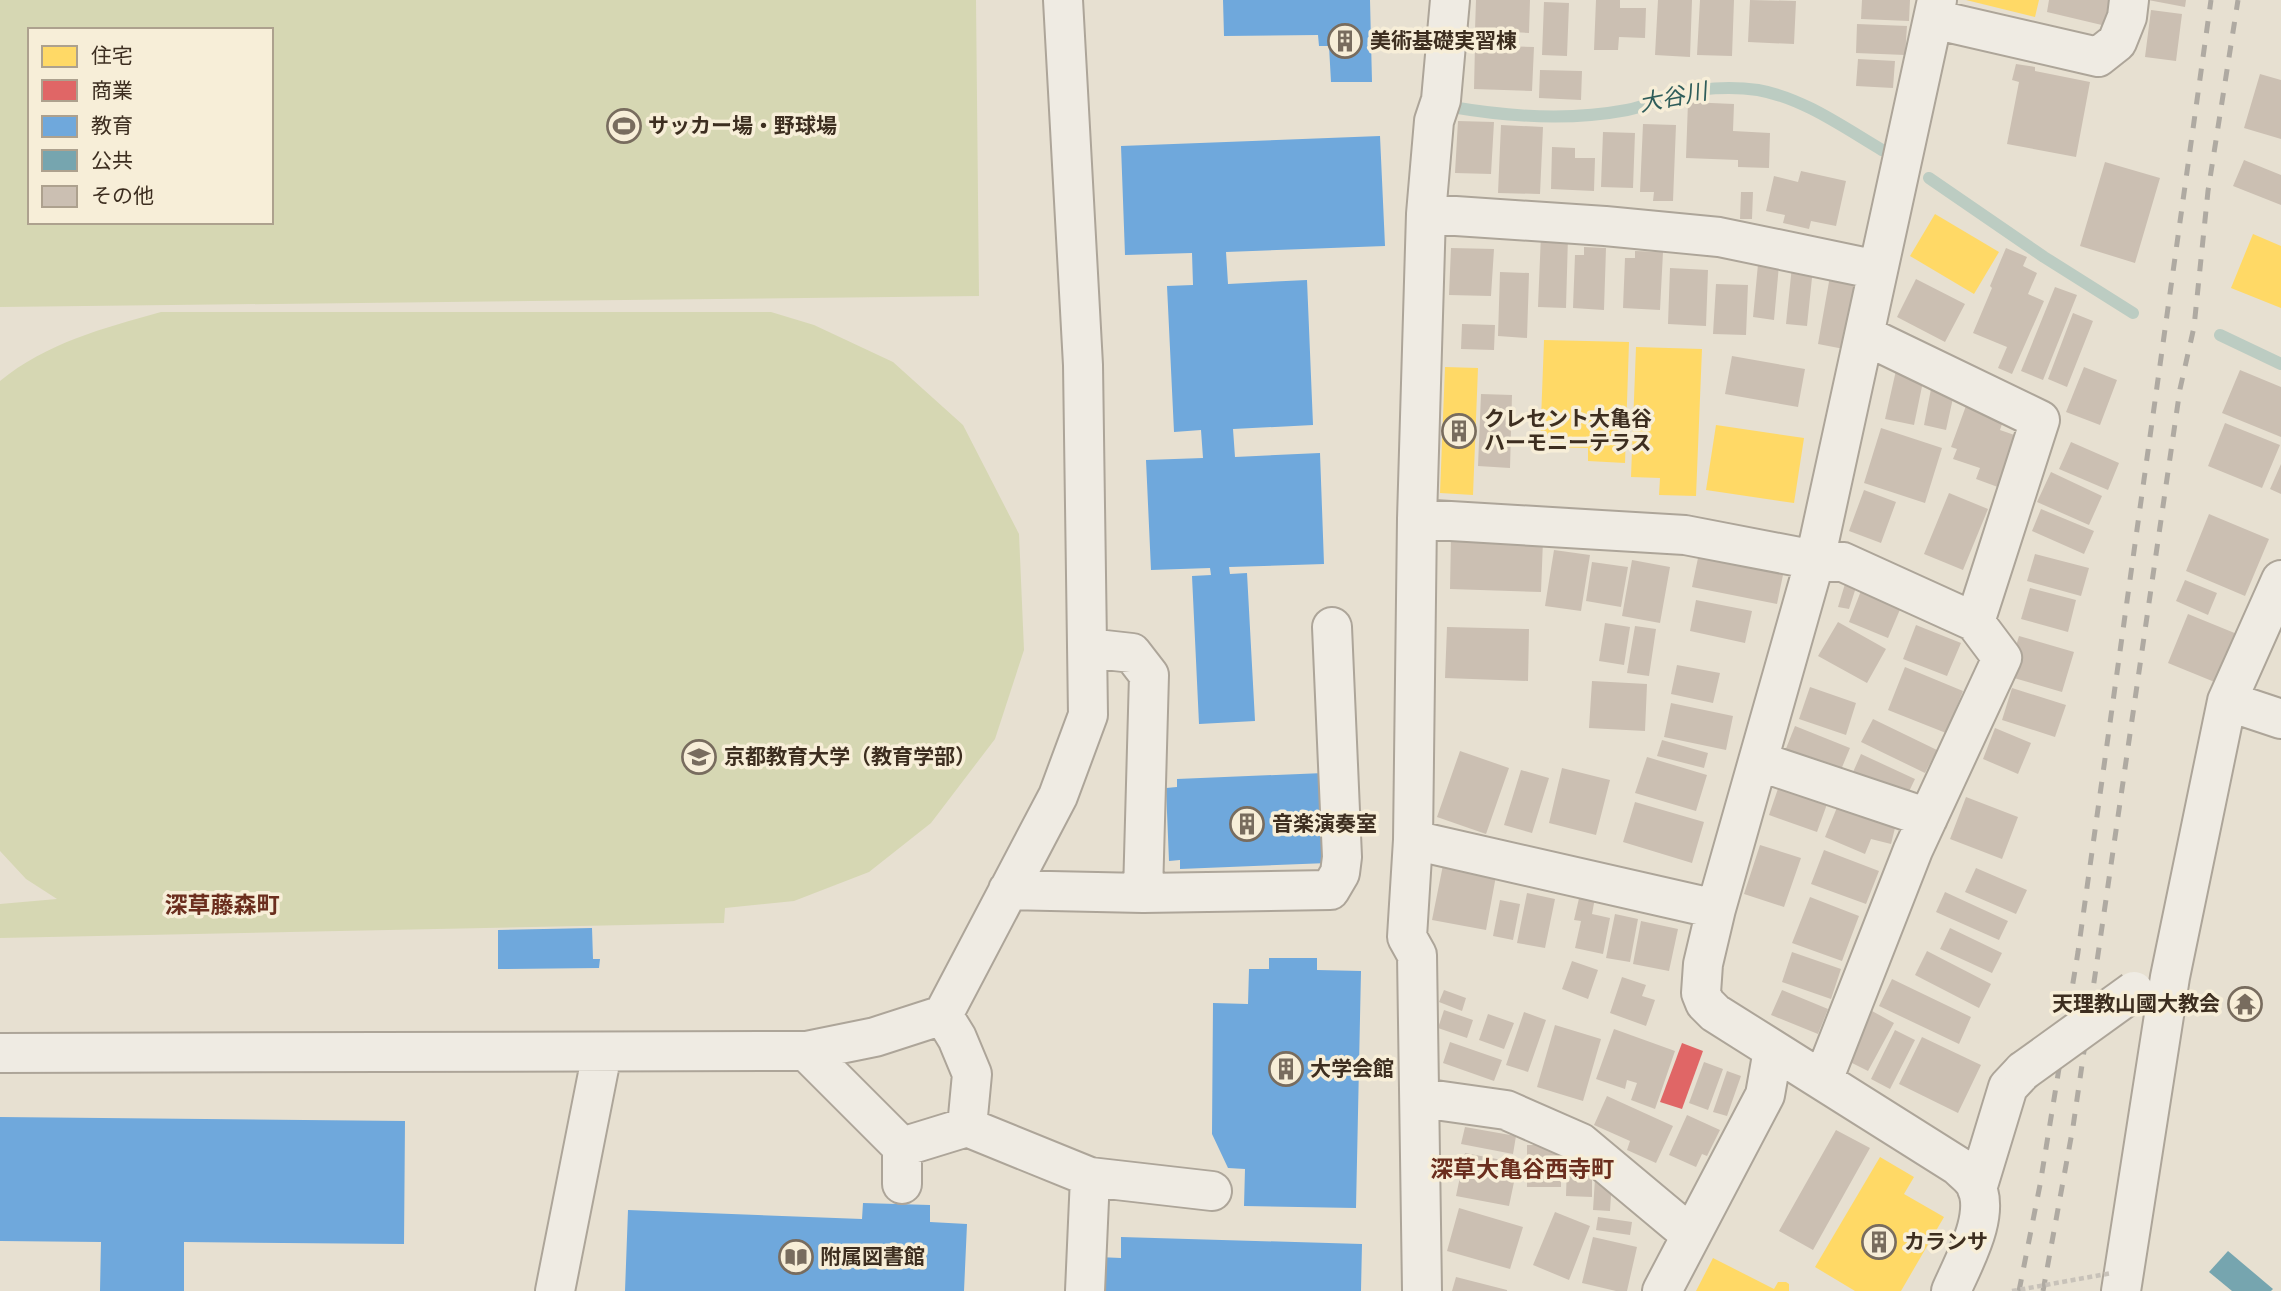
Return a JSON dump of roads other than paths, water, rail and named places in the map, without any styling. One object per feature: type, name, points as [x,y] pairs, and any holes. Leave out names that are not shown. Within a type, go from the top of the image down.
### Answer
[{"type":"street","points":[[0,1053],[806,1051],[875,1037],[943,1015],[1058,796],[1088,715],[1083,365],[1063,0]]},
{"type":"street","points":[[1422,1291],[1417,955],[1407,937],[1413,840],[1417,519],[1426,214],[1434,121],[1441,100],[1450,0]]},
{"type":"street","points":[[1977,1189],[1958,1166],[1715,1013],[1705,1003],[1701,977],[1716,909],[1815,560],[1935,10],[2098,57],[2117,42],[2127,17],[2129,0]]},
{"type":"street","points":[[1426,214],[1719,237],[1878,270]]},
{"type":"street","points":[[1864,335],[2040,420],[1975,622]]},
{"type":"street","points":[[1417,519],[1685,535],[1815,560],[1843,562],[1975,622],[2002,658],[1913,850],[1823,1080]]},
{"type":"street","points":[[2122,1285],[2170,977],[2227,701],[2281,580]]},
{"type":"street","points":[[1008,890],[1143,893],[1330,890],[1340,873],[1342,857],[1332,627]]},
{"type":"street","points":[[1087,648],[1132,653],[1149,675],[1143,893]]},
{"type":"street","points":[[2227,701],[2281,719]]},
{"type":"street","points":[[1758,761],[1928,818]]},
{"type":"street","points":[[1413,840],[1716,909]]},
{"type":"street","points":[[1951,1291],[1976,1232],[1979,1214],[1977,1189],[2008,1087],[2023,1071],[2134,991],[2170,977]]},
{"type":"street","points":[[943,1015],[957,1038],[972,1073],[967,1127]]},
{"type":"street","points":[[1662,1291],[1765,1095],[1773,1050]]},
{"type":"street","points":[[806,1051],[902,1147],[902,1184]]},
{"type":"street","points":[[555,1291],[602,1053]]},
{"type":"street","points":[[1421,1098],[1506,1110],[1581,1143],[1691,1235]]},
{"type":"street","points":[[902,1147],[967,1127],[1090,1177],[1212,1191]]},
{"type":"street","points":[[1085,1291],[1090,1177]]},
{"type":"waterway","name":"大谷川","points":[[1452,107],[1518,115],[1583,116],[1633,109],[1693,91],[1748,89],[1775,94],[1807,106],[1882,150]]},
{"type":"waterway","name":"大谷川","points":[[1929,178],[2044,257],[2133,313]]},
{"type":"waterway","name":"大谷川","points":[[2220,335],[2281,364]]},
{"type":"railway","points":[[2019,1291],[2040,1185],[2078,952],[2211,0]]},
{"type":"railway","points":[[2043,1291],[2073,1127],[2180,389],[2194,327],[2208,191],[2238,0]]},
{"type":"place","name":"美術基礎実習棟","points":[[1345,41]]},
{"type":"place","name":"サッカー場・野球場","points":[[624,126]]},
{"type":"place","name":"クレセント大亀谷 ハーモニーテラス","points":[[1459,431]]},
{"type":"place","name":"京都教育大学（教育学部）","points":[[699,757]]},
{"type":"place","name":"音楽演奏室","points":[[1247,824]]},
{"type":"place","name":"天理教山國大教会","points":[[2245,1004]]},
{"type":"place","name":"大学会館","points":[[1286,1069]]},
{"type":"place","name":"カランサ","points":[[1879,1242]]},
{"type":"place","name":"附属図書館","points":[[796,1257]]},
{"type":"district","name":"深草藤森町","points":[[222,905]]},
{"type":"district","name":"深草大亀谷西寺町","points":[[1522,1169]]}]
